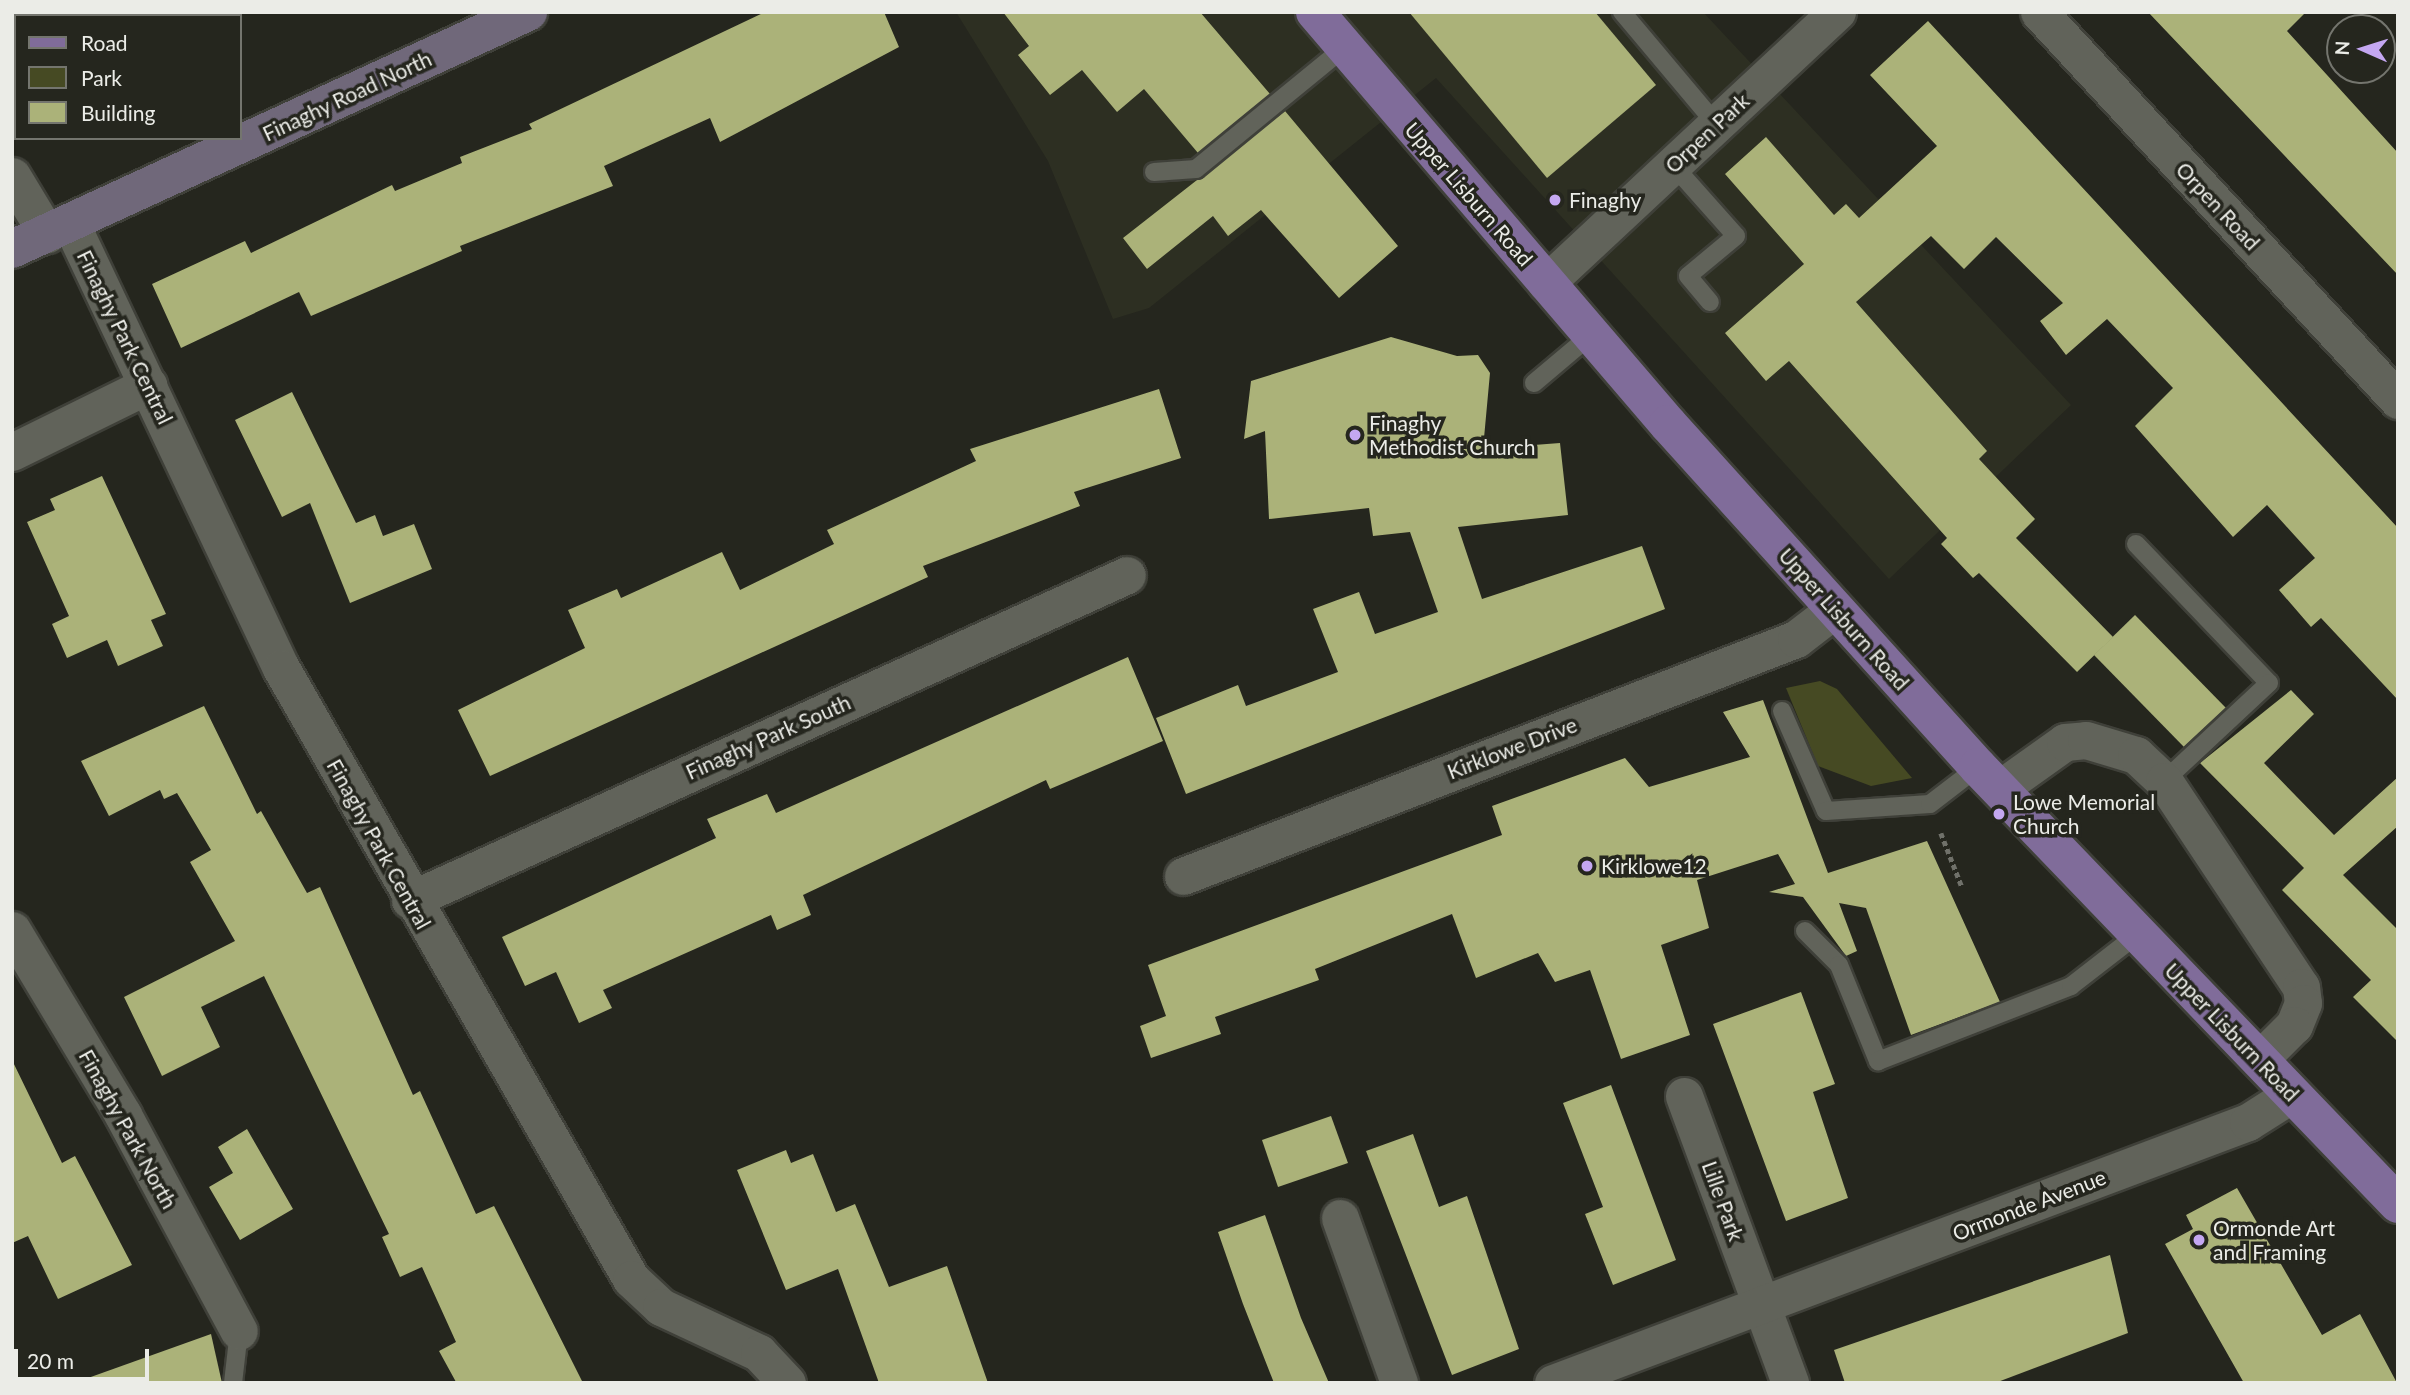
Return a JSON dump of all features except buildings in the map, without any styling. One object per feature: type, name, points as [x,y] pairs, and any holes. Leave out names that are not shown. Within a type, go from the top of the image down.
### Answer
[{"type":"main road","name":"Upper Lisburn Road","points":[[1315,12],[1591,335],[1988,778],[2398,1204]]},
{"type":"street","name":"Orpen Park","points":[[1546,283],[1715,123],[1838,12]]},
{"type":"street","name":"Orpen Road","points":[[2039,12],[2398,400]]},
{"type":"street","name":"Finaghy Road North","points":[[12,249],[526,13]]},
{"type":"street","name":"Finaghy Park Central","points":[[16,187],[59,229],[148,385],[281,668],[410,900],[631,1279],[661,1307],[759,1353],[787,1383]]},
{"type":"street","points":[[12,452],[148,385]]},
{"type":"street","name":"Finaghy Park South","points":[[410,900],[1127,575]]},
{"type":"street","name":"Kirklowe Drive","points":[[1183,876],[1796,639],[1835,608]]},
{"type":"street","points":[[1988,778],[2065,742],[2086,740],[2136,755],[2164,781],[2301,987],[2303,1003],[2294,1025],[2259,1060]]},
{"type":"street","name":"Finaghy Park North","points":[[12,930],[123,1115],[239,1331]]},
{"type":"street","name":"Ormonde Avenue","points":[[1762,1306],[2248,1122],[2291,1094]]},
{"type":"street","name":"Lille Park","points":[[1684,1096],[1790,1383]]},
{"type":"street","points":[[1340,1218],[1399,1383]]},
{"type":"street","points":[[1553,1383],[1762,1306]]},
{"type":"lane","points":[[1622,12],[1715,123]]},
{"type":"lane","points":[[1154,172],[1196,169],[1344,48]]},
{"type":"lane","points":[[1672,164],[1736,236],[1688,275],[1710,302]]},
{"type":"lane","points":[[1534,383],[1591,335]]},
{"type":"lane","points":[[2136,544],[2269,683],[2164,781]]},
{"type":"lane","points":[[1782,711],[1826,811],[1930,804],[1988,778]]},
{"type":"lane","points":[[1805,930],[1839,965],[1878,1061],[2071,986],[2138,934]]},
{"type":"lane","points":[[233,1383],[239,1331]]},
{"type":"path","points":[[1930,804],[1962,887]]},
{"type":"shaded area","points":[[956,12],[1703,12],[2071,405],[1889,579],[1436,78],[1149,308],[1113,319],[1048,161]]},
{"type":"green space","points":[[1820,681],[1837,689],[1912,778],[1871,786],[1818,766],[1786,688]]},
{"type":"place","name":"Finaghy","points":[[1555,200]]},
{"type":"place","name":"Finaghy Methodist Church","points":[[1355,435]]},
{"type":"place","name":"Lowe Memorial Church","points":[[1999,814]]},
{"type":"place","name":"Kirklowe12","points":[[1587,866]]},
{"type":"place","name":"Ormonde Art and Framing","points":[[2199,1240]]}]
